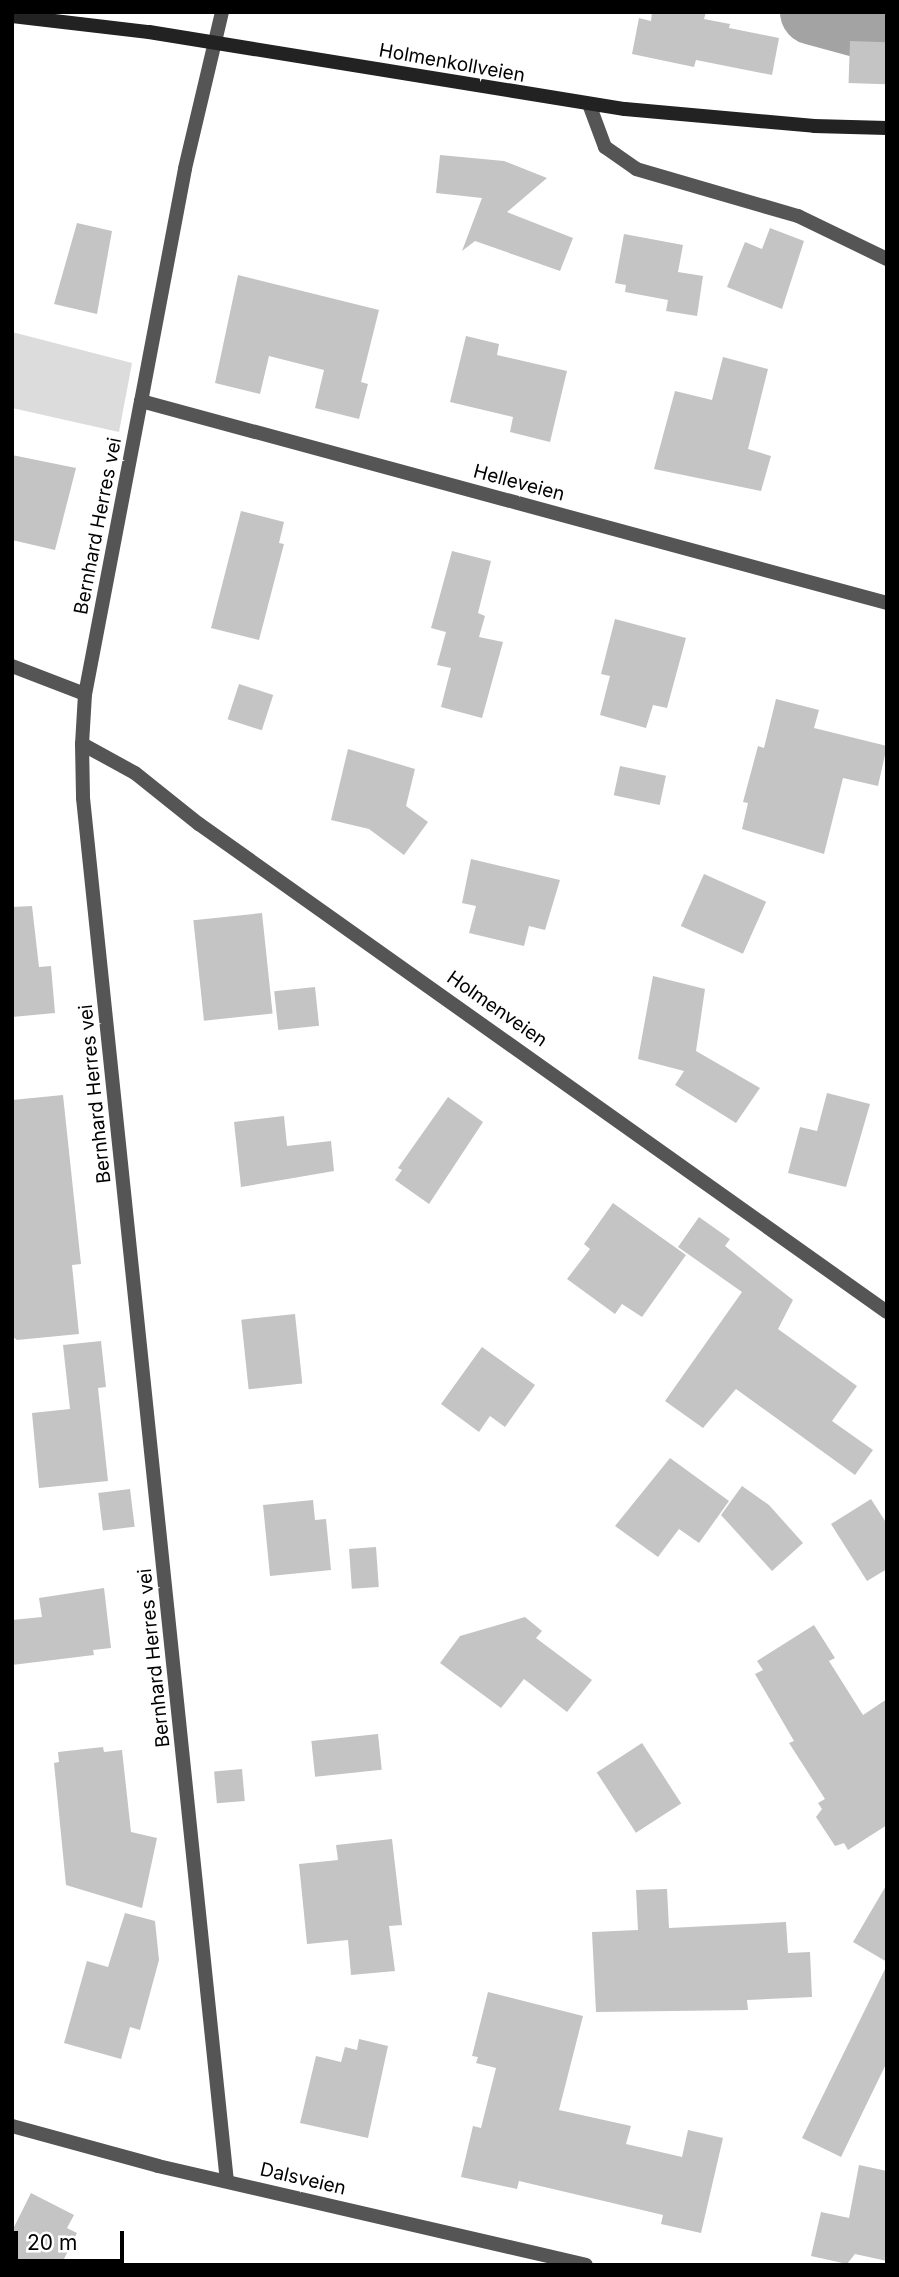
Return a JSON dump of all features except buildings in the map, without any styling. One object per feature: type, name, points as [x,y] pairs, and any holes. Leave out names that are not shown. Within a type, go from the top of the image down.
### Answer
[{"type":"main road","name":"Holmenkollveien","points":[[12,16],[216,43],[589,104],[755,122],[887,128]]},
{"type":"street","name":"Bernhard Herres vei","points":[[222,12],[186,169],[141,401],[85,694],[82,744],[83,798],[227,2181]]},
{"type":"street","points":[[589,104],[605,147],[636,169],[798,216],[887,259]]},
{"type":"street","name":"Helleveien","points":[[141,401],[887,603]]},
{"type":"street","points":[[12,666],[85,694]]},
{"type":"street","name":"Holmenveien","points":[[82,744],[135,773],[199,824],[887,1312]]},
{"type":"street","name":"Dalsveien","points":[[12,2126],[227,2181],[586,2265]]},
{"type":"shaded area","points":[[12,332],[132,363],[119,432],[12,408]]},
{"type":"waterway","points":[[813,12],[887,32]]}]
